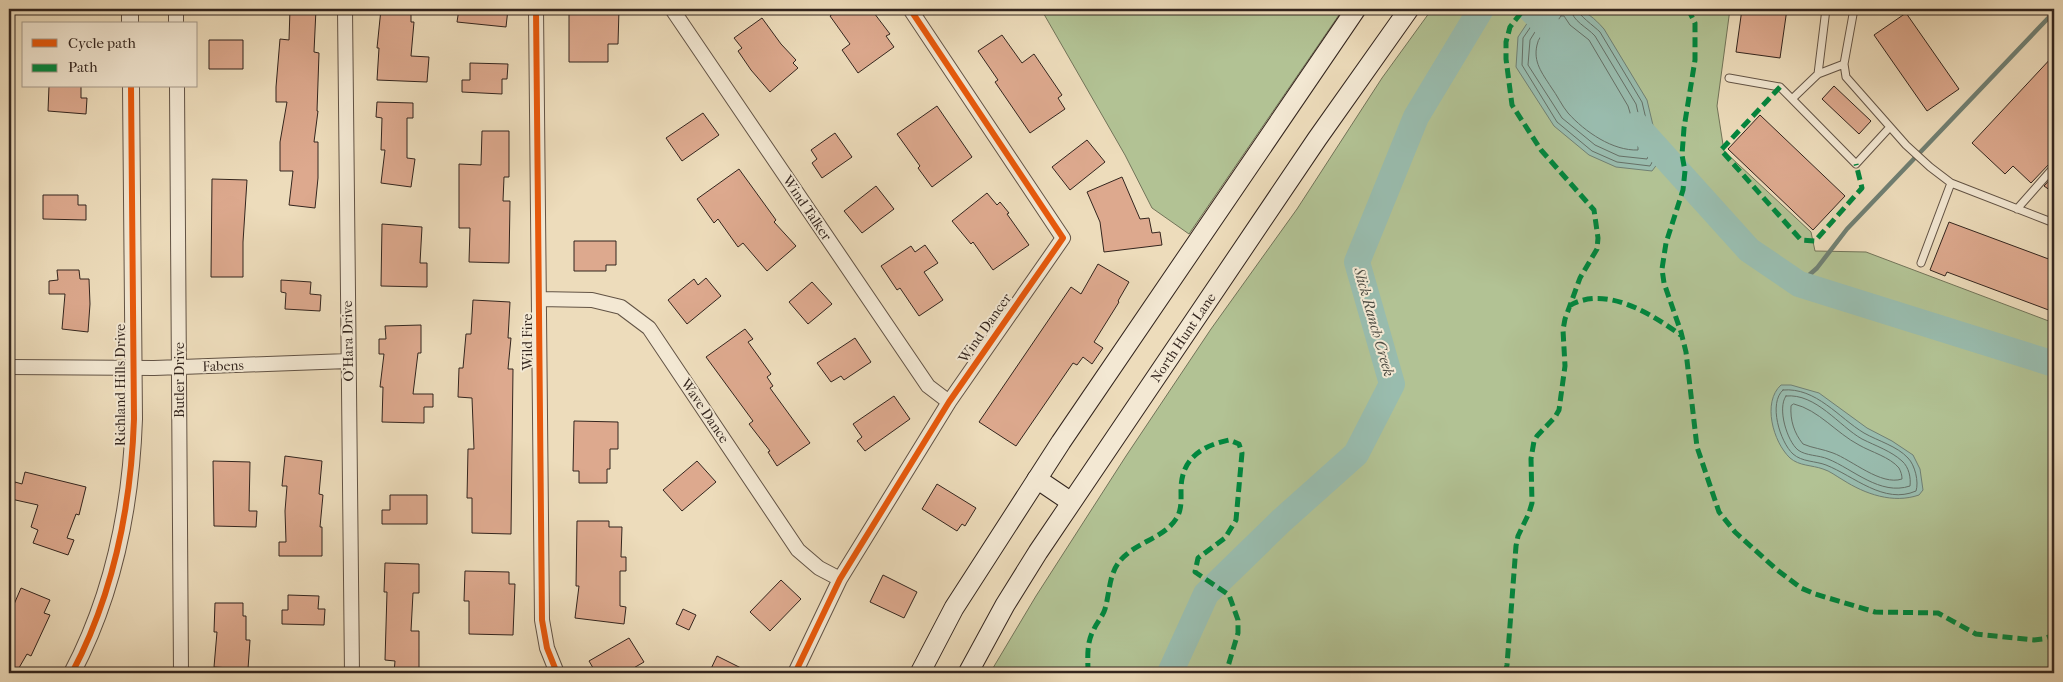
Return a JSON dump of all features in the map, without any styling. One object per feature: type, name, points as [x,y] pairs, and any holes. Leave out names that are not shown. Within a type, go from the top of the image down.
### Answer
[{"type":"main road","points":[[920,673],[954,608],[1037,479],[1356,9]]},
{"type":"main road","name":"North Hunt Lane","points":[[968,673],[1005,605],[1071,502],[1323,131],[1409,9]]},
{"type":"main road","points":[[1037,479],[1071,502]]},
{"type":"street","points":[[130,9],[130,22]]},
{"type":"street","points":[[176,9],[176,22]]},
{"type":"street","name":"O'Hara Drive","points":[[345,9],[352,673]]},
{"type":"street","name":"Wild Fire","points":[[536,9],[542,620],[547,648],[557,673]]},
{"type":"street","name":"Wind Talker","points":[[672,9],[928,386],[949,402]]},
{"type":"street","name":"Wind Dancer","points":[[795,673],[840,579],[949,402],[1062,238],[910,9]]},
{"type":"street","name":"Richland Hills Drive","points":[[72,673],[100,606],[120,535],[132,459],[134,368],[130,88]]},
{"type":"street","name":"Butler Drive","points":[[176,88],[181,673]]},
{"type":"street","name":"Wave Dance","points":[[540,300],[592,300],[607,303],[621,307],[649,328],[798,550],[819,568],[840,579]]},
{"type":"street","name":"Fabens","points":[[9,367],[134,368],[348,361]]},
{"type":"lane","points":[[1818,74],[1826,9]]},
{"type":"lane","points":[[1854,9],[1844,64],[1846,77],[1906,145],[1930,167],[1951,182],[2054,223]]},
{"type":"lane","points":[[1792,99],[1818,74],[1844,64]]},
{"type":"lane","points":[[1729,78],[1780,87],[1856,164],[1890,127]]},
{"type":"lane","points":[[2017,209],[2054,167]]},
{"type":"lane","points":[[1921,263],[1951,182]]},
{"type":"green space","points":[[1041,9],[1343,9],[1189,234],[1152,208],[1125,155]]},
{"type":"green space","points":[[1432,9],[1730,9],[1717,106],[1724,151],[1811,232],[1815,251],[1866,252],[2054,323],[2054,673],[990,673],[1036,596],[1126,456],[1211,329],[1297,209],[1382,78]]},
{"type":"water","points":[[1545,9],[1571,9],[1584,12],[1597,21],[1604,29],[1647,100],[1661,159],[1652,171],[1616,167],[1589,155],[1554,126],[1516,67],[1518,37],[1530,19]]},
{"type":"water","points":[[1781,385],[1791,385],[1819,393],[1867,428],[1913,455],[1920,469],[1923,490],[1919,495],[1909,498],[1880,496],[1860,490],[1831,472],[1794,461],[1784,451],[1772,422],[1772,401],[1775,392]]},
{"type":"building","points":[[290,9],[316,9],[314,52],[319,53],[318,111],[314,142],[318,142],[318,178],[315,208],[289,205],[293,171],[280,171],[280,142],[287,102],[276,102],[276,87],[280,39],[289,40]]},
{"type":"building","points":[[381,9],[411,9],[411,22],[414,22],[411,56],[429,57],[427,82],[377,80],[379,48],[377,48]]},
{"type":"building","points":[[459,9],[508,9],[506,27],[457,22]]},
{"type":"building","points":[[573,9],[619,9],[618,44],[608,44],[608,62],[569,62],[569,13],[573,13]]},
{"type":"building","points":[[839,9],[871,9],[890,34],[886,36],[894,47],[858,73],[842,50],[850,44],[830,16]]},
{"type":"building","points":[[1742,9],[1787,9],[1780,58],[1736,52]]},
{"type":"building","points":[[1906,13],[1959,89],[1927,111],[1874,35]]},
{"type":"building","points":[[762,18],[781,44],[796,60],[793,63],[798,68],[770,92],[738,51],[742,48],[734,38]]},
{"type":"building","points":[[1002,35],[1022,63],[1034,54],[1062,95],[1058,98],[1065,109],[1030,133],[995,82],[998,80],[978,51]]},
{"type":"building","points":[[209,40],[243,40],[243,69],[209,69]]},
{"type":"building","points":[[2054,55],[2054,162],[2050,163],[2031,183],[2013,166],[2005,174],[1972,143]]},
{"type":"building","points":[[470,63],[508,64],[507,79],[502,79],[502,94],[462,92],[462,80],[470,80]]},
{"type":"building","points":[[1834,86],[1871,121],[1859,134],[1822,99]]},
{"type":"building","points":[[49,88],[81,88],[81,98],[87,98],[86,114],[48,111]]},
{"type":"building","points":[[377,102],[413,103],[413,118],[407,118],[407,158],[415,159],[411,187],[381,183],[385,150],[381,150],[382,118],[376,117]]},
{"type":"building","points":[[937,106],[972,157],[932,187],[918,168],[920,166],[897,134]]},
{"type":"building","points":[[703,113],[719,135],[682,161],[666,138]]},
{"type":"building","points":[[1760,115],[1845,196],[1813,230],[1728,149]]},
{"type":"building","points":[[482,131],[509,131],[509,177],[504,177],[503,201],[510,201],[509,263],[469,262],[470,228],[459,228],[459,164],[481,165]]},
{"type":"building","points":[[835,133],[852,157],[822,178],[812,163],[817,159],[811,150]]},
{"type":"building","points":[[1087,140],[1105,162],[1070,190],[1052,167]]},
{"type":"building","points":[[739,169],[776,220],[774,222],[796,246],[767,271],[743,243],[738,247],[718,219],[714,223],[697,199]]},
{"type":"building","points":[[2054,175],[2054,193],[2044,186]]},
{"type":"building","points":[[1122,177],[1140,219],[1149,218],[1152,233],[1160,232],[1162,245],[1104,252],[1100,222],[1087,192]]},
{"type":"building","points":[[212,179],[247,180],[243,277],[211,277]]},
{"type":"building","points":[[876,186],[894,209],[862,233],[844,211]]},
{"type":"building","points":[[987,193],[997,205],[1000,202],[1009,213],[1007,214],[1029,245],[993,270],[973,242],[971,244],[952,221]]},
{"type":"building","points":[[43,195],[78,195],[78,205],[86,205],[86,220],[43,219]]},
{"type":"building","points":[[1949,222],[2054,261],[2054,312],[1947,272],[1945,276],[1930,270]]},
{"type":"building","points":[[382,224],[422,227],[420,263],[427,263],[427,287],[381,286]]},
{"type":"building","points":[[574,241],[616,241],[616,265],[606,265],[606,271],[574,271]]},
{"type":"building","points":[[925,245],[938,263],[924,272],[943,300],[919,316],[900,288],[897,290],[881,266],[911,246],[915,252]]},
{"type":"building","points":[[1098,264],[1129,282],[1094,342],[1103,348],[1092,364],[1083,357],[1077,365],[1073,363],[1016,446],[979,422],[1071,287],[1081,294]]},
{"type":"building","points":[[57,270],[79,270],[80,279],[89,279],[88,332],[62,329],[65,294],[49,294],[49,281],[58,280]]},
{"type":"building","points":[[706,278],[721,296],[687,324],[668,300],[694,279],[698,285]]},
{"type":"building","points":[[281,280],[311,282],[310,294],[321,295],[320,311],[285,309],[286,293],[281,292]]},
{"type":"building","points":[[812,282],[832,304],[808,324],[789,302]]},
{"type":"building","points":[[473,300],[510,302],[508,338],[511,338],[508,369],[513,369],[511,534],[472,533],[472,498],[467,498],[468,449],[474,449],[472,398],[458,397],[459,368],[463,368],[466,334],[471,334]]},
{"type":"building","points":[[421,325],[421,353],[418,353],[413,394],[433,394],[433,407],[424,407],[424,423],[382,422],[383,387],[380,387],[384,354],[379,354],[379,339],[386,339],[385,326]]},
{"type":"building","points":[[745,329],[753,339],[748,342],[771,374],[767,377],[773,386],[770,388],[810,443],[777,466],[768,452],[770,451],[749,424],[753,421],[706,357]]},
{"type":"building","points":[[855,338],[871,362],[844,380],[841,376],[831,382],[817,363]]},
{"type":"building","points":[[894,396],[910,419],[865,451],[857,441],[862,437],[853,424]]},
{"type":"building","points":[[574,421],[618,422],[618,449],[610,449],[610,469],[607,469],[607,483],[579,483],[579,471],[573,471]]},
{"type":"building","points":[[285,456],[322,461],[319,494],[323,495],[320,527],[322,527],[322,556],[279,556],[279,542],[286,542],[285,511],[287,486],[282,486]]},
{"type":"building","points":[[213,461],[250,462],[249,511],[257,511],[256,527],[214,526]]},
{"type":"building","points":[[697,461],[716,482],[682,511],[663,490]]},
{"type":"building","points":[[25,472],[86,487],[79,515],[76,514],[67,538],[74,540],[68,555],[33,543],[38,530],[31,527],[38,505],[11,499],[15,482],[22,484]]},
{"type":"building","points":[[937,484],[976,508],[965,526],[962,524],[957,531],[922,509]]},
{"type":"building","points":[[390,495],[427,495],[427,524],[382,524],[382,510],[390,510]]},
{"type":"building","points":[[577,521],[609,521],[609,527],[622,527],[621,557],[626,557],[626,571],[620,571],[620,606],[626,607],[624,624],[575,618],[579,586],[576,586]]},
{"type":"building","points":[[385,563],[419,564],[419,593],[413,593],[411,631],[419,631],[419,673],[394,673],[395,661],[385,660],[387,592],[384,592]]},
{"type":"building","points":[[465,571],[509,572],[509,584],[515,584],[513,635],[469,634],[469,601],[464,601]]},
{"type":"building","points":[[883,575],[917,592],[904,618],[870,602]]},
{"type":"building","points":[[781,580],[801,599],[770,631],[750,612]]},
{"type":"building","points":[[21,588],[50,600],[44,613],[50,615],[31,656],[27,654],[16,673],[9,673],[9,616]]},
{"type":"building","points":[[288,595],[319,596],[318,609],[325,609],[324,625],[282,624],[282,610],[288,610]]},
{"type":"building","points":[[215,603],[243,603],[243,616],[246,616],[246,640],[250,640],[248,669],[214,667],[217,632],[214,632]]},
{"type":"building","points":[[683,609],[696,615],[689,630],[676,624]]},
{"type":"building","points":[[629,638],[644,662],[625,673],[596,673],[589,661]]},
{"type":"building","points":[[717,656],[751,673],[709,673]]},
{"type":"waterway","name":"Slick Ranch Creek","points":[[1170,673],[1206,594],[1281,521],[1356,454],[1392,384],[1357,262],[1416,117],[1481,9]]},
{"type":"waterway","points":[[1530,9],[1560,39]]},
{"type":"waterway","points":[[1799,284],[1817,268],[1847,229],[2054,12]]},
{"type":"waterway","points":[[1636,125],[1749,250],[1799,284],[2054,364]]},
{"type":"marked path","points":[[1505,673],[1516,546],[1518,536],[1532,503],[1531,459],[1534,441],[1559,410],[1565,366],[1563,330],[1565,319],[1580,278],[1597,249],[1598,238],[1594,210],[1541,150],[1512,105],[1506,59],[1506,42],[1510,27],[1524,9]]},
{"type":"marked path","points":[[1688,9],[1695,23],[1695,60],[1684,128],[1682,155],[1685,171],[1683,190],[1666,243],[1662,269],[1664,283],[1686,352],[1697,447],[1719,512],[1735,532],[1776,569],[1801,588],[1815,594],[1875,612],[1938,613],[1976,634],[2034,640],[2054,635]]},
{"type":"marked path","points":[[1780,87],[1721,150],[1801,240],[1815,241],[1862,188],[1856,164]]},
{"type":"marked path","points":[[1569,306],[1583,300],[1598,298],[1613,300],[1643,311],[1682,336]]},
{"type":"marked path","points":[[1088,673],[1088,651],[1091,634],[1104,612],[1111,579],[1116,566],[1133,549],[1166,530],[1176,519],[1180,509],[1182,479],[1189,462],[1194,456],[1210,446],[1229,440],[1239,444],[1242,453],[1236,520],[1225,538],[1198,558],[1195,572],[1229,595],[1238,620],[1238,633],[1226,673]]},
{"type":"cycle path","points":[[536,9],[542,620],[547,648],[557,673]]},
{"type":"cycle path","points":[[795,673],[840,579],[949,402],[1063,238],[910,9]]},
{"type":"cycle path","points":[[72,673],[99,613],[109,582],[124,517],[129,485],[134,419],[131,88]]}]
